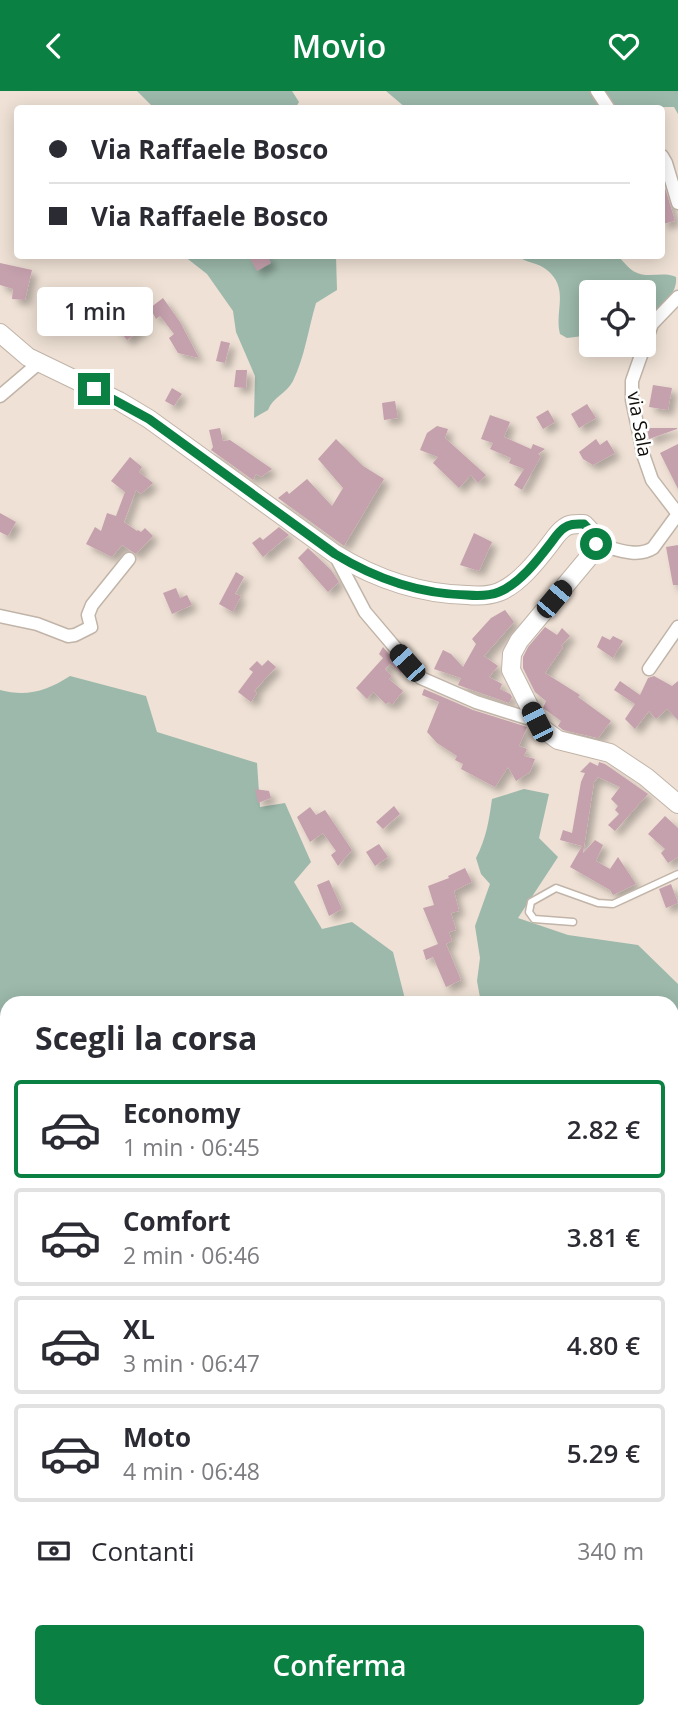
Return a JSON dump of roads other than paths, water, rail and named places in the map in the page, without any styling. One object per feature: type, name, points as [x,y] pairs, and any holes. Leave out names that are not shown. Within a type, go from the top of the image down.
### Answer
[{"type":"street","points":[[665,161],[678,203]]},
{"type":"street","name":"via Sala","points":[[678,297],[652,324],[632,381],[632,400],[644,457],[652,480],[678,514]]},
{"type":"street","points":[[0,333],[28,357],[119,401],[149,419],[361,570],[426,591],[483,596],[499,592],[511,585],[538,560],[563,528],[584,524],[595,536],[596,544],[589,557],[519,641],[512,654],[511,670],[539,726],[558,740],[610,753],[646,777],[678,804]]},
{"type":"street","points":[[0,396],[40,362]]},
{"type":"street","points":[[596,544],[635,553],[648,551],[678,514]]},
{"type":"street","points":[[335,554],[365,612],[421,678],[476,702],[527,718]]},
{"type":"street","points":[[0,617],[37,624],[68,636],[75,635],[91,627],[88,615],[92,605],[130,559]]},
{"type":"street","points":[[649,669],[678,627]]},
{"type":"lane","points":[[573,922],[534,919],[530,912],[531,902],[556,888],[598,903],[613,904],[678,874]]}]
